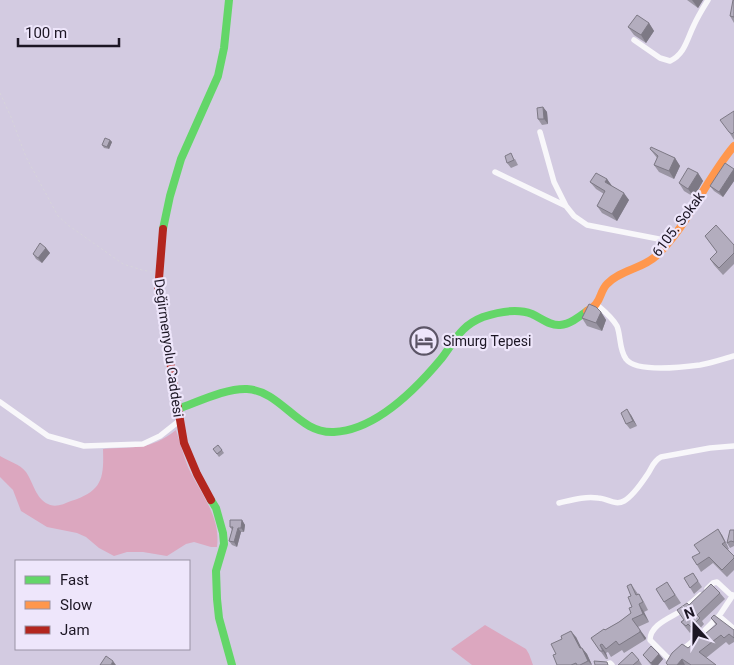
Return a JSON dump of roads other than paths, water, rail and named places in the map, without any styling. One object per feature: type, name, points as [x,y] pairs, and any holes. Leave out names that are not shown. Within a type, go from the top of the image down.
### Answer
[{"type":"street","name":"Değirmenyolu Caddesi","points":[[229,0],[222,61],[212,90],[188,140],[178,167],[169,201],[158,272],[160,309],[179,422],[189,457],[216,508],[221,522],[224,544],[216,571],[216,599],[219,618],[232,665]]},
{"type":"street","points":[[634,40],[660,58],[670,61],[677,58],[682,52],[694,24],[708,0]]},
{"type":"street","points":[[540,132],[546,159],[554,182],[566,206],[574,216],[587,225],[669,241]]},
{"type":"street","name":"6105. Sokak","points":[[596,304],[599,291],[609,280],[640,268],[656,256],[708,186],[720,162],[734,146]]},
{"type":"street","points":[[495,172],[566,206]]},
{"type":"street","points":[[178,409],[224,394],[247,389],[263,393],[275,399],[286,406],[298,419],[309,427],[320,431],[334,432],[352,428],[388,409],[424,380],[457,336],[471,322],[498,314],[516,312],[529,313],[558,325],[565,324],[596,304],[604,310],[617,326],[625,359],[630,364],[641,367],[701,365],[734,356]]},
{"type":"street","points":[[0,402],[48,436],[84,446],[143,444],[160,436],[179,422]]},
{"type":"street","points":[[559,503],[585,498],[599,498],[616,503],[623,502],[632,495],[647,475],[655,460],[661,457],[710,448],[734,446]]},
{"type":"street","points":[[663,665],[670,660],[699,636],[719,616],[733,594],[718,583],[713,583],[683,610],[656,626],[650,640],[670,660]]},
{"type":"street","points":[[719,616],[734,629]]},
{"type":"street","points":[[604,665],[610,663],[612,665]]},
{"type":"place","name":"Simurg Tepesi","points":[[424,341]]}]
